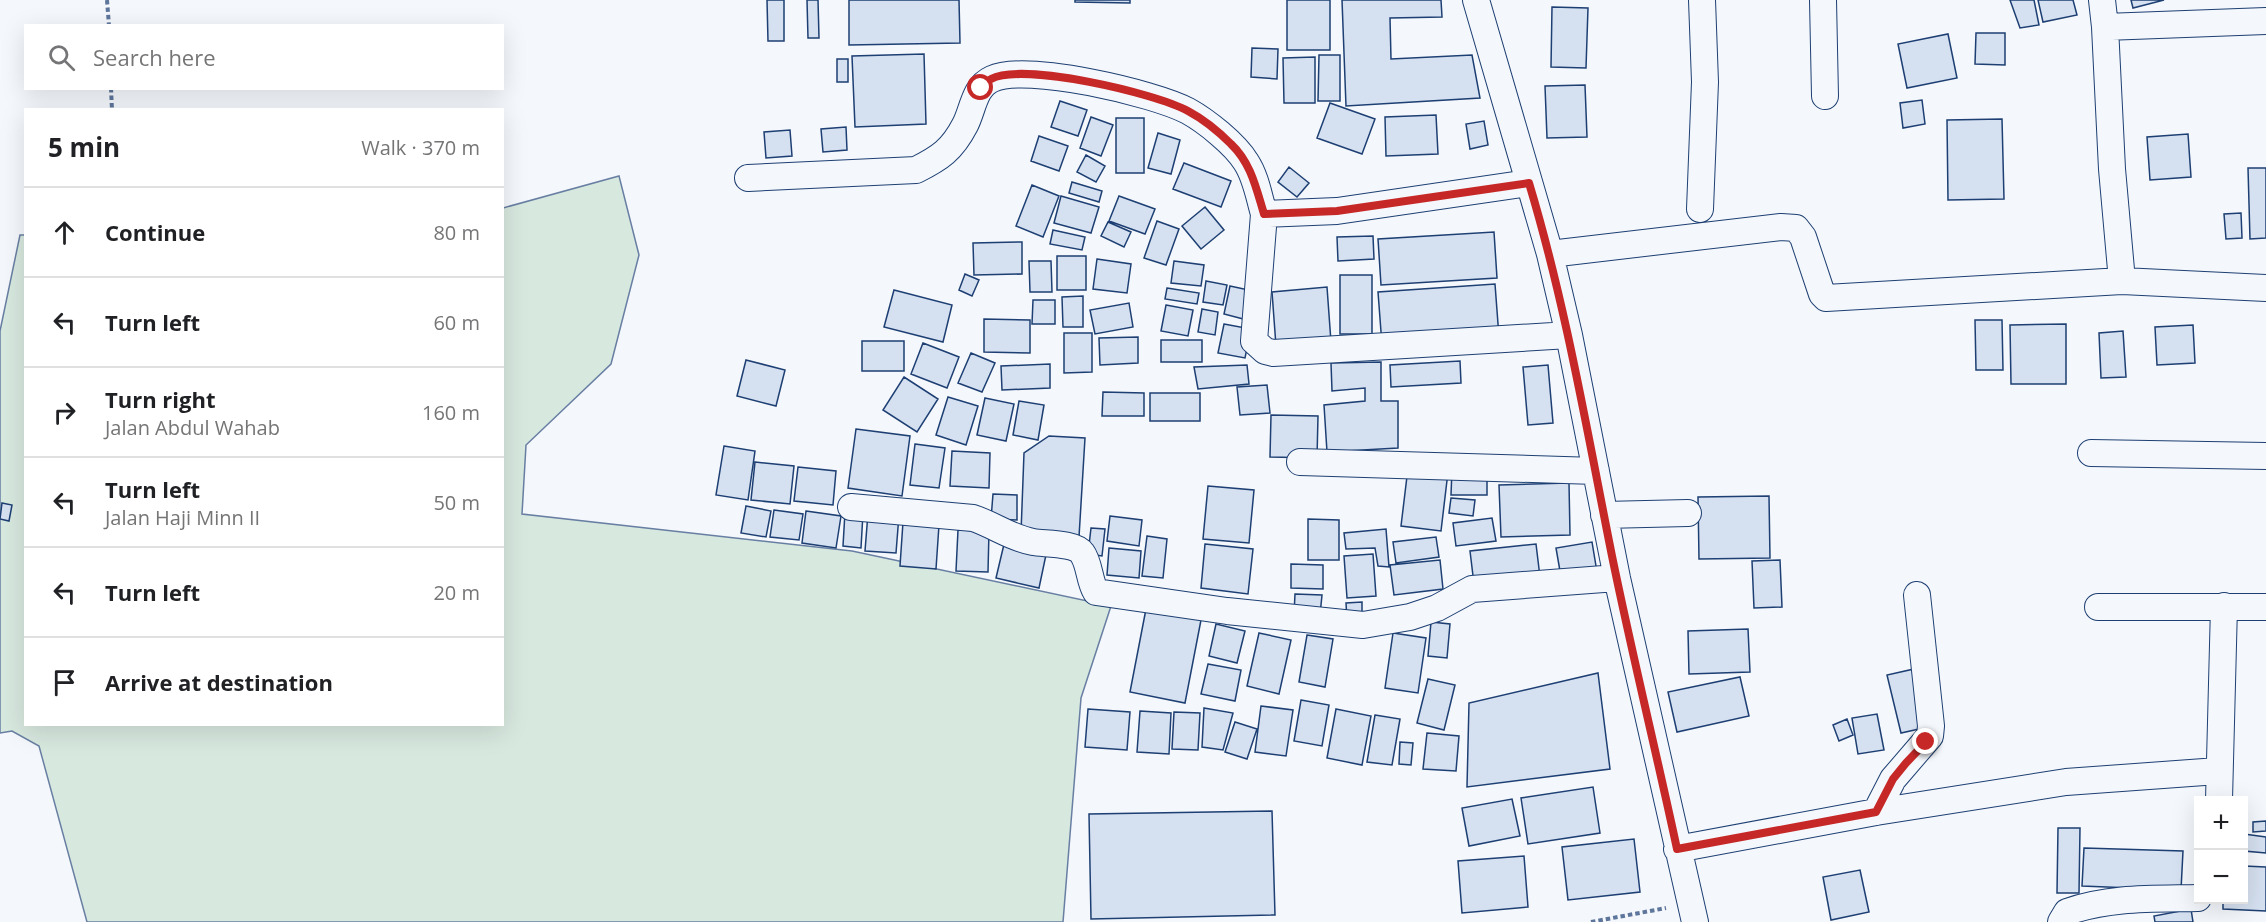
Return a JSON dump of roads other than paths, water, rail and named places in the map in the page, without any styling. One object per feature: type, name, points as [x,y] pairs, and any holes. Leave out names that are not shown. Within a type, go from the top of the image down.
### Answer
[{"type":"street","points":[[1476,0],[1550,254],[1569,336],[1617,578],[1693,913]]},
{"type":"street","points":[[1700,209],[1705,82],[1702,0]]},
{"type":"street","points":[[1823,0],[1826,96]]},
{"type":"street","points":[[2102,0],[2112,169],[2122,281]]},
{"type":"street","points":[[2105,27],[2266,21]]},
{"type":"street","points":[[748,178],[916,170],[940,159],[956,140],[967,124],[981,88],[991,79],[1007,75],[1037,75],[1104,84],[1162,100],[1188,110],[1232,145],[1246,161],[1264,214],[1254,341],[1265,351],[1273,353],[1569,336]]},
{"type":"street","points":[[1264,214],[1337,211],[1529,183]]},
{"type":"street","points":[[1550,254],[1781,227],[1796,228],[1803,237],[1822,294],[1826,298],[2122,281],[2266,288]]},
{"type":"street","points":[[2091,453],[2266,456]]},
{"type":"street","points":[[1300,462],[1596,471]]},
{"type":"street","points":[[851,507],[973,518],[988,523],[1013,537],[1032,542],[1074,547],[1083,553],[1096,592],[1227,611],[1329,622],[1363,625],[1410,617],[1437,608],[1472,590],[1617,578]]},
{"type":"street","points":[[1604,515],[1688,513]]},
{"type":"street","points":[[1876,812],[1893,779],[1930,736],[1931,726],[1917,595]]},
{"type":"street","points":[[2219,796],[2224,606]]},
{"type":"street","points":[[2098,607],[2266,607]]},
{"type":"street","points":[[1677,849],[1876,812],[2066,782],[2218,771]]},
{"type":"street","points":[[2061,922],[2067,912],[2091,903],[2139,898],[2194,898]]}]
